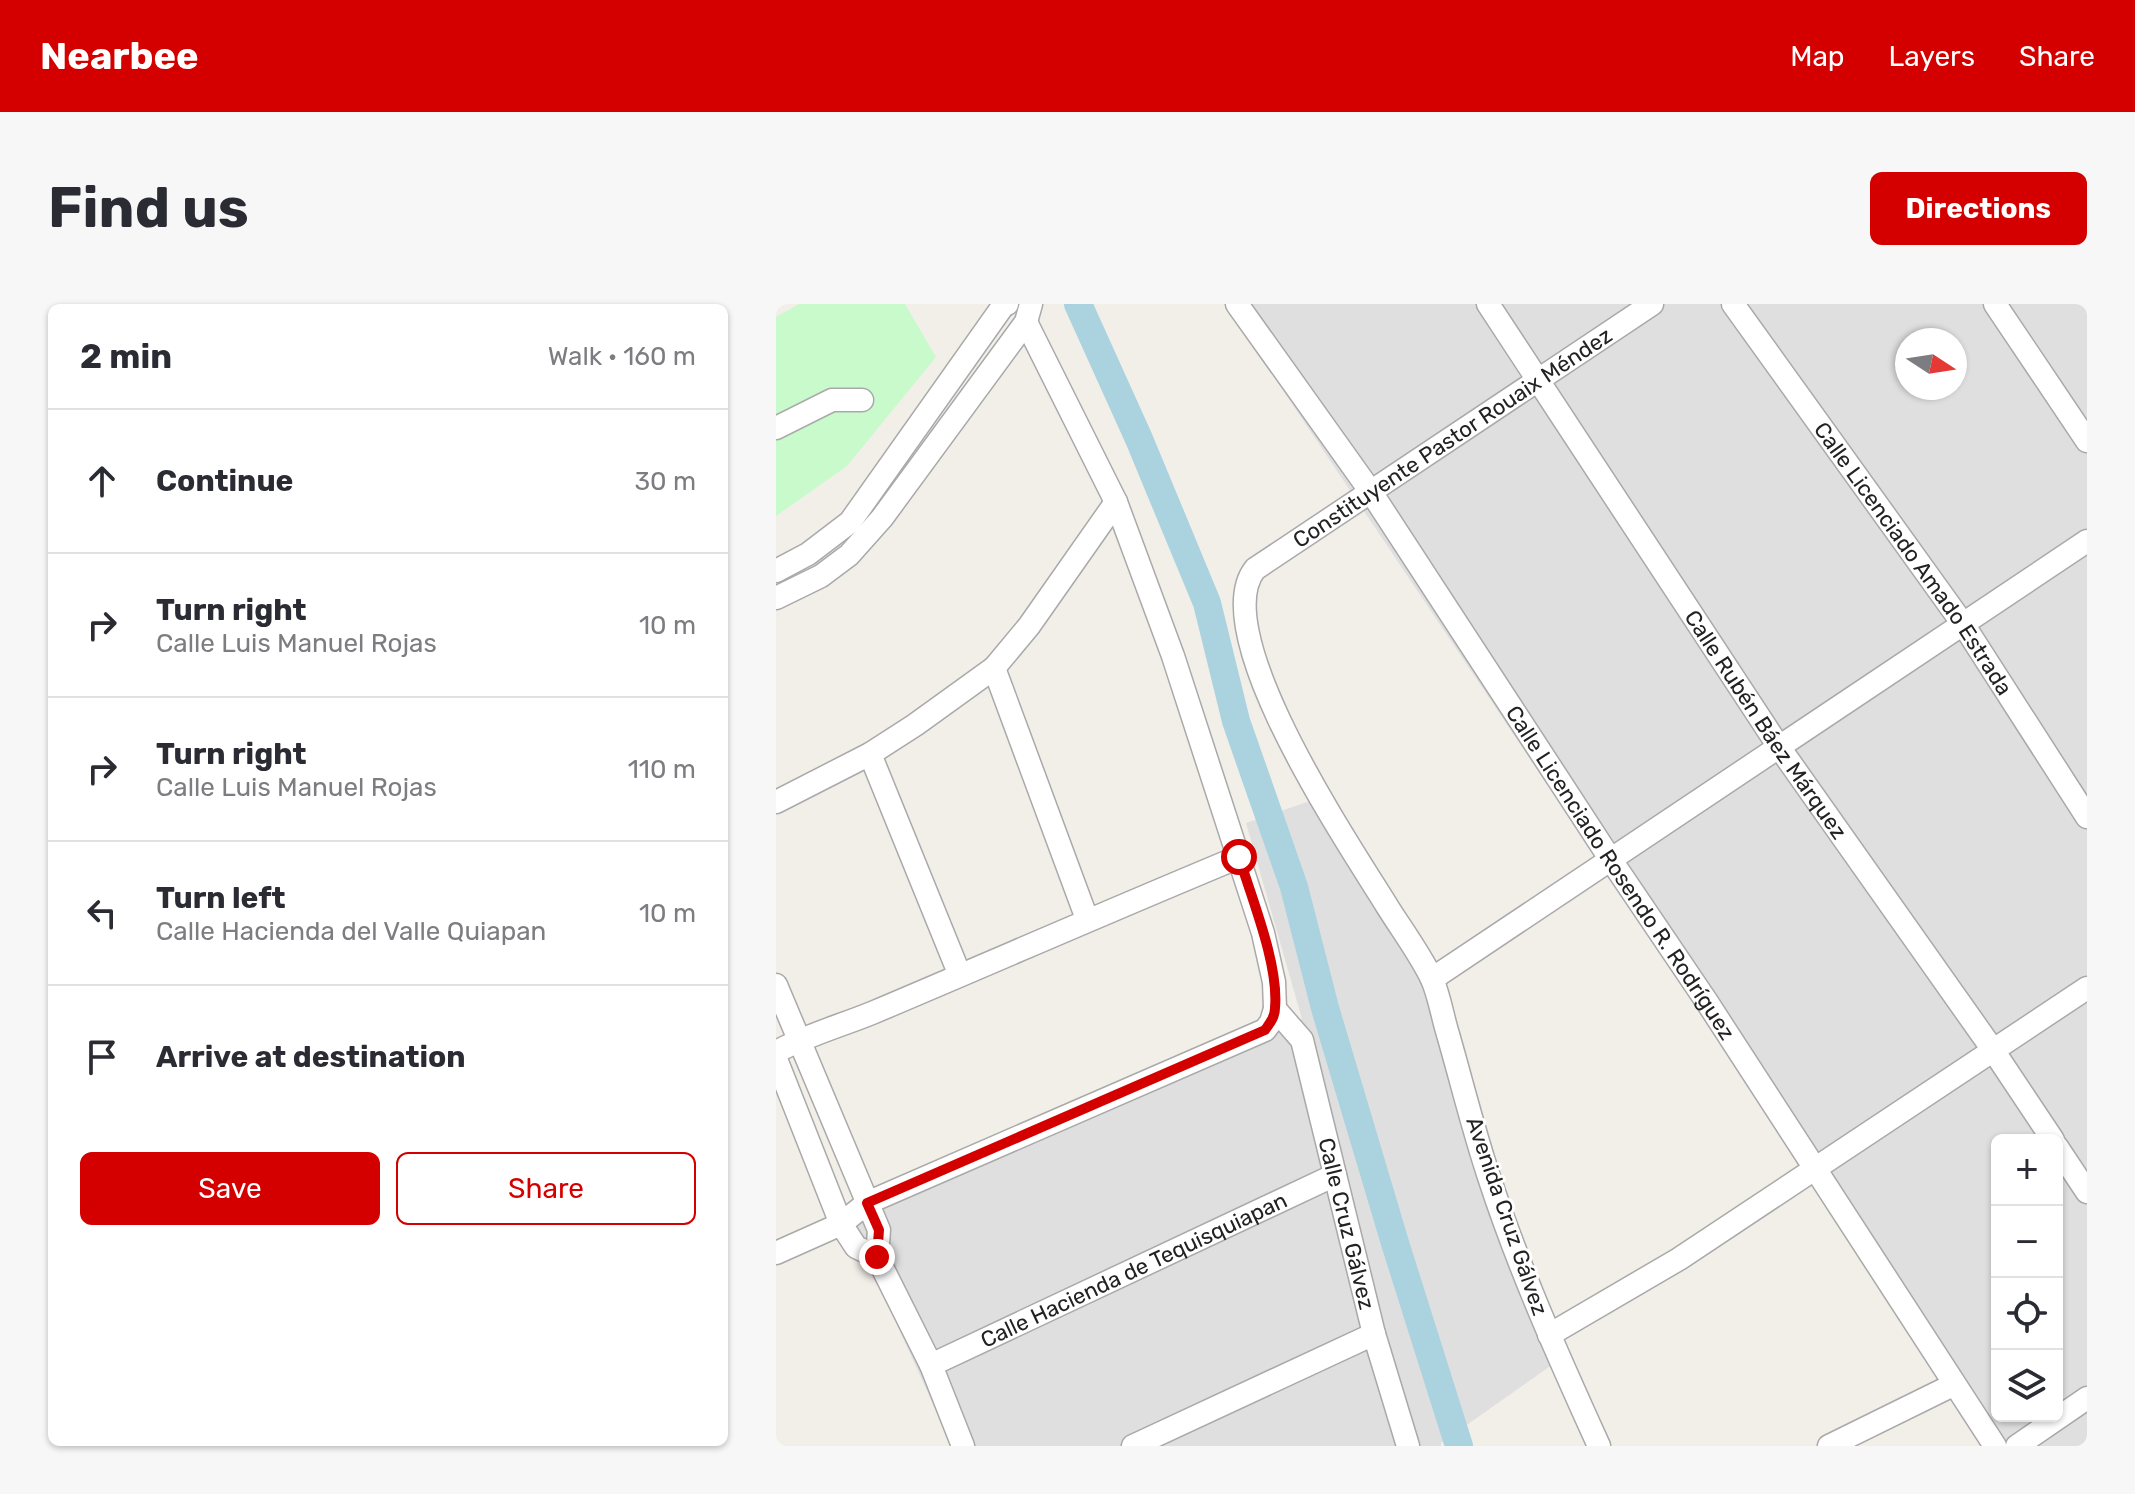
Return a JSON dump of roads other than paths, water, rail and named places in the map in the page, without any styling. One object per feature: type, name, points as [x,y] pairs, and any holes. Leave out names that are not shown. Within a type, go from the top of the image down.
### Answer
[{"type":"street","points":[[776,571],[808,554],[850,522],[1007,304]]},
{"type":"street","name":"Calle Licenciado Rosendo R. Rodríguez","points":[[1237,304],[1371,492],[1995,1446]]},
{"type":"street","name":"Calle Rubén Báez Márquez","points":[[1488,304],[1779,747],[2049,1134]]},
{"type":"street","name":"Constituyente Pastor Rouaix Méndez","points":[[1255,569],[1652,304]]},
{"type":"street","name":"Calle Licenciado Amado Estrada","points":[[1733,304],[1963,624],[2087,817]]},
{"type":"street","points":[[1995,304],[2087,441]]},
{"type":"street","points":[[776,598],[821,576],[849,555],[882,518],[1029,313],[1116,502],[1173,656],[1263,933],[1274,982],[1275,1009],[1265,1030],[867,1203],[841,1224],[776,1253]]},
{"type":"street","points":[[776,428],[832,400],[862,400]]},
{"type":"street","points":[[776,802],[870,754],[994,668],[1029,626],[1116,502]]},
{"type":"street","points":[[1432,979],[2087,541]]},
{"type":"street","name":"Avenida Cruz Gálvez","points":[[1255,569],[1247,579],[1243,595],[1244,617],[1271,703],[1317,794],[1432,979],[1488,1175],[1549,1335],[1599,1446]]},
{"type":"street","points":[[994,668],[1087,919]]},
{"type":"street","points":[[870,754],[959,973]]},
{"type":"street","points":[[776,1052],[798,1040],[870,1014],[959,973],[1239,857]]},
{"type":"street","points":[[776,985],[879,1230],[877,1257],[931,1365],[963,1446]]},
{"type":"street","points":[[1549,1335],[1679,1259],[2087,988]]},
{"type":"street","name":"Calle Cruz Gálvez","points":[[1275,1009],[1302,1040],[1374,1334],[1408,1446]]},
{"type":"street","points":[[776,1059],[841,1224],[856,1247],[877,1257]]},
{"type":"street","points":[[2063,1156],[2087,1192]]},
{"type":"street","name":"Calle Hacienda de Tequisquiapan","points":[[931,1365],[1335,1175]]},
{"type":"street","points":[[1133,1446],[1374,1334]]},
{"type":"street","points":[[1829,1446],[1953,1385]]},
{"type":"street","points":[[2017,1446],[2087,1398]]},
{"type":"waterway","points":[[1078,304],[1139,439],[1207,603],[1236,721],[1294,887],[1325,1008],[1459,1446]]}]
